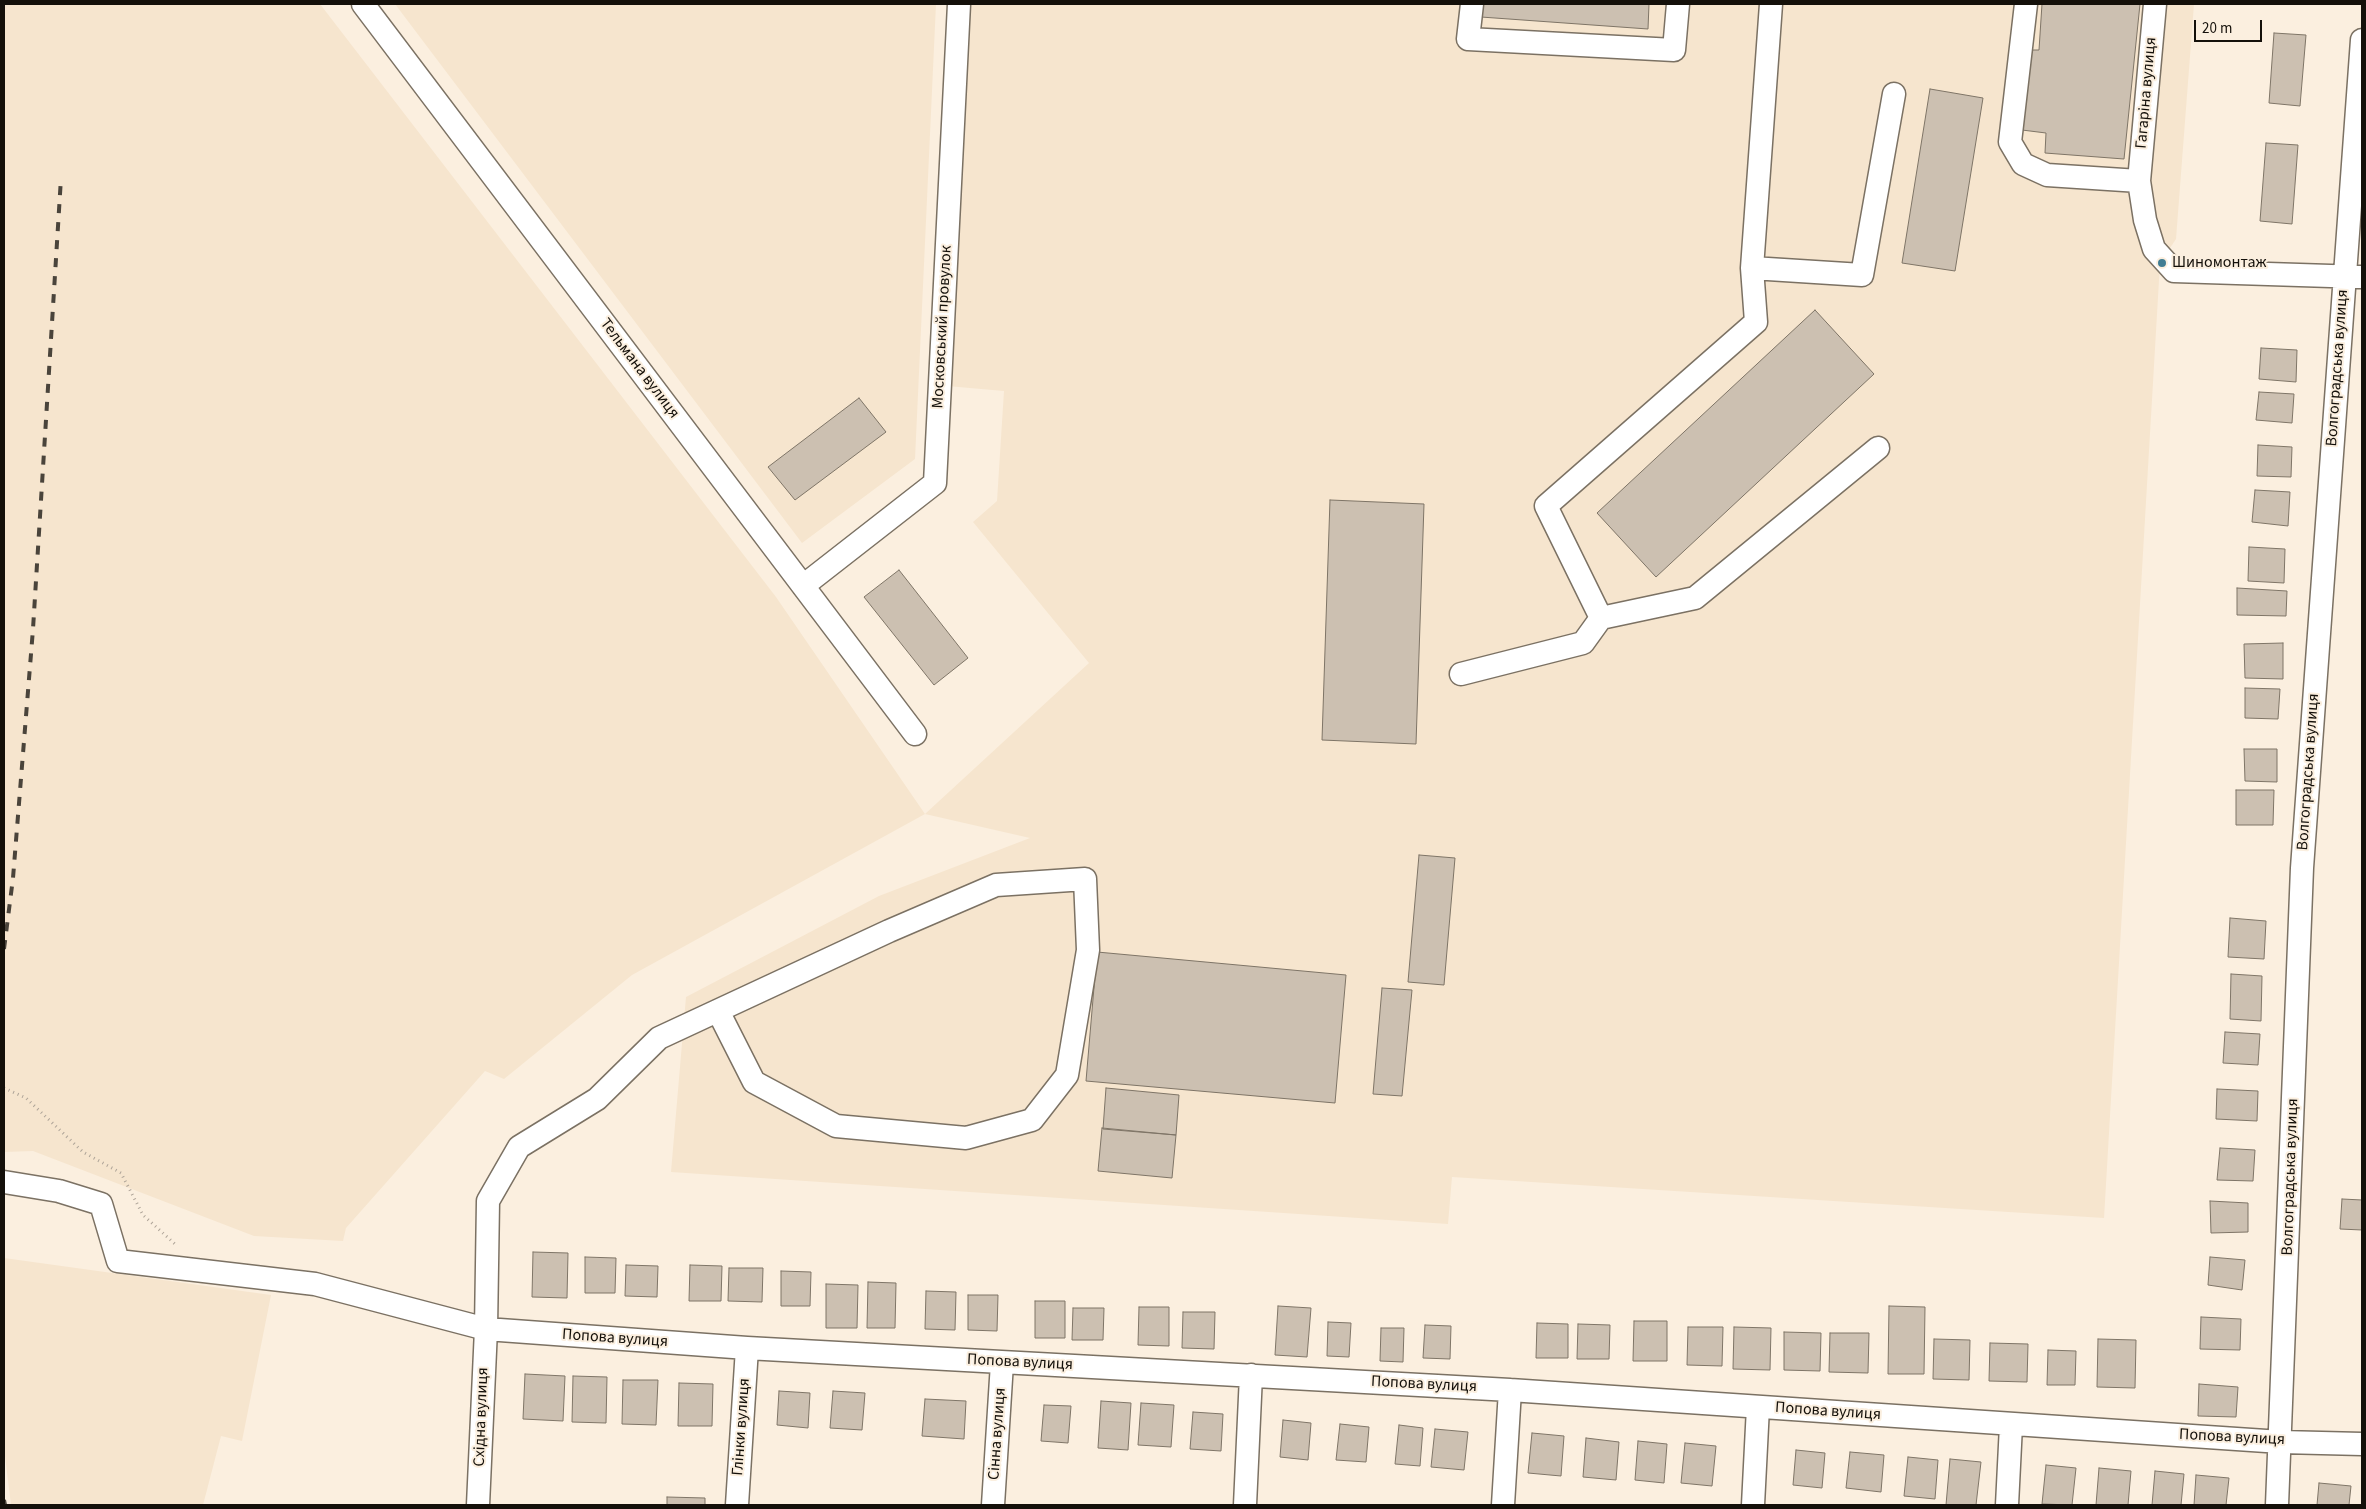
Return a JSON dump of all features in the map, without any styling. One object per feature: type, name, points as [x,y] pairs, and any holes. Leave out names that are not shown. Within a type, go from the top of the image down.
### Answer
[{"type":"street","name":"Тельмана вулиця","points":[[363,4],[915,734]]},
{"type":"street","name":"Московський провулок","points":[[803,586],[936,483],[959,4]]},
{"type":"street","points":[[1472,4],[1468,40],[1674,50],[1678,4]]},
{"type":"street","points":[[1601,618],[1546,506],[1756,322],[1752,268],[1771,4]]},
{"type":"street","points":[[2026,4],[2010,142],[2023,164],[2047,175],[2139,182]]},
{"type":"street","name":"Гагаріна вулиця","points":[[2155,4],[2139,182],[2145,220],[2154,249],[2174,271],[2354,276]]},
{"type":"street","name":"Волгоградська вулиця","points":[[2277,1505],[2281,1442],[2302,868],[2354,276],[2362,40]]},
{"type":"street","points":[[1752,268],[1862,275],[1894,94]]},
{"type":"street","points":[[1461,674],[1584,643],[1601,618],[1695,598],[1878,448]]},
{"type":"street","name":"Східна вулиця","points":[[478,1505],[486,1329],[488,1201],[519,1147],[597,1099],[659,1038],[889,931],[996,885],[1085,879],[1088,950],[1067,1075],[1032,1120],[966,1138],[836,1126],[754,1082],[718,1011]]},
{"type":"street","name":"Попова вулиця","points":[[4,1182],[59,1191],[101,1204],[118,1261],[314,1284],[486,1329],[747,1348],[1510,1390],[2281,1442],[2362,1444]]},
{"type":"street","name":"Глінки вулиця","points":[[737,1505],[747,1348]]},
{"type":"street","name":"Сінна вулиця","points":[[993,1505],[1002,1363]]},
{"type":"street","points":[[1245,1505],[1251,1375]]},
{"type":"street","points":[[1503,1505],[1510,1390]]},
{"type":"street","points":[[1753,1505],[1758,1407]]},
{"type":"street","points":[[2007,1505],[2011,1424]]},
{"type":"path","points":[[4,1088],[26,1098],[83,1152],[121,1173],[143,1215],[176,1246]]},
{"type":"shaded area","points":[[4,4],[320,4],[776,597],[925,814],[632,975],[504,1079],[485,1071],[346,1228],[343,1241],[254,1236],[33,1151],[4,1152]]},
{"type":"shaded area","points":[[395,4],[936,4],[915,459],[802,543]]},
{"type":"shaded area","points":[[969,4],[2194,4],[2176,239],[2160,263],[2104,1218],[1452,1177],[1448,1224],[671,1172],[686,997],[879,896],[1030,838],[925,814],[1089,663],[973,522],[997,501],[1004,391],[947,386]]},
{"type":"shaded area","points":[[4,1258],[271,1295],[242,1441],[221,1436],[203,1505],[11,1505],[4,1448]]},
{"type":"building","points":[[1482,4],[1649,4],[1648,29],[1481,17]]},
{"type":"building","points":[[2042,4],[2140,4],[2124,159],[2045,153],[2046,133],[2022,130],[2029,50],[2039,50]]},
{"type":"building","points":[[2274,33],[2306,35],[2300,106],[2269,103]]},
{"type":"building","points":[[1930,89],[1983,98],[1955,271],[1902,263]]},
{"type":"building","points":[[2266,143],[2298,145],[2292,224],[2260,221]]},
{"type":"building","points":[[1815,310],[1874,374],[1656,577],[1597,513]]},
{"type":"building","points":[[2261,348],[2297,350],[2296,382],[2259,379]]},
{"type":"building","points":[[2259,392],[2294,394],[2292,423],[2256,420]]},
{"type":"building","points":[[859,398],[886,432],[795,500],[768,467]]},
{"type":"building","points":[[2258,445],[2292,447],[2291,477],[2257,476]]},
{"type":"building","points":[[2255,490],[2290,492],[2288,526],[2252,522]]},
{"type":"building","points":[[1330,500],[1424,504],[1416,744],[1322,740]]},
{"type":"building","points":[[2249,547],[2285,549],[2284,583],[2248,581]]},
{"type":"building","points":[[899,570],[968,658],[934,685],[864,597]]},
{"type":"building","points":[[2237,588],[2287,591],[2286,616],[2237,615]]},
{"type":"building","points":[[2283,643],[2283,679],[2245,678],[2244,644]]},
{"type":"building","points":[[2245,688],[2280,689],[2278,719],[2245,718]]},
{"type":"building","points":[[2244,749],[2277,749],[2277,782],[2245,781]]},
{"type":"building","points":[[2236,790],[2274,790],[2273,825],[2236,825]]},
{"type":"building","points":[[1419,855],[1455,858],[1444,985],[1408,982]]},
{"type":"building","points":[[2230,918],[2266,921],[2264,959],[2228,957]]},
{"type":"building","points":[[1097,952],[1346,975],[1335,1103],[1086,1081]]},
{"type":"building","points":[[2231,974],[2262,976],[2261,1021],[2230,1019]]},
{"type":"building","points":[[1382,988],[1412,990],[1402,1096],[1373,1094]]},
{"type":"building","points":[[2225,1032],[2260,1034],[2258,1065],[2223,1063]]},
{"type":"building","points":[[1106,1088],[1179,1095],[1176,1135],[1103,1129]]},
{"type":"building","points":[[2217,1089],[2258,1091],[2257,1121],[2216,1119]]},
{"type":"building","points":[[1102,1128],[1176,1135],[1172,1178],[1098,1171]]},
{"type":"building","points":[[2220,1148],[2255,1150],[2253,1181],[2217,1180]]},
{"type":"building","points":[[2342,1199],[2362,1200],[2362,1230],[2340,1229]]},
{"type":"building","points":[[2210,1201],[2248,1203],[2248,1232],[2211,1233]]},
{"type":"building","points":[[533,1252],[568,1253],[567,1298],[532,1297]]},
{"type":"building","points":[[585,1257],[616,1258],[615,1293],[585,1293]]},
{"type":"building","points":[[2210,1257],[2245,1260],[2242,1290],[2208,1285]]},
{"type":"building","points":[[626,1265],[658,1266],[657,1297],[625,1296]]},
{"type":"building","points":[[690,1265],[722,1266],[721,1301],[689,1301]]},
{"type":"building","points":[[729,1268],[763,1268],[762,1302],[728,1301]]},
{"type":"building","points":[[781,1271],[811,1272],[810,1306],[781,1306]]},
{"type":"building","points":[[868,1282],[896,1283],[895,1328],[867,1328]]},
{"type":"building","points":[[826,1284],[858,1285],[857,1328],[826,1328]]},
{"type":"building","points":[[926,1291],[956,1292],[955,1330],[925,1329]]},
{"type":"building","points":[[968,1295],[998,1295],[997,1331],[968,1330]]},
{"type":"building","points":[[1035,1301],[1065,1301],[1065,1338],[1035,1338]]},
{"type":"building","points":[[1278,1306],[1311,1308],[1307,1357],[1275,1355]]},
{"type":"building","points":[[1889,1306],[1925,1307],[1924,1374],[1888,1374]]},
{"type":"building","points":[[1139,1307],[1169,1307],[1169,1346],[1138,1345]]},
{"type":"building","points":[[1073,1308],[1104,1308],[1103,1340],[1072,1340]]},
{"type":"building","points":[[1183,1312],[1215,1312],[1214,1349],[1182,1348]]},
{"type":"building","points":[[2201,1317],[2241,1319],[2240,1350],[2200,1349]]},
{"type":"building","points":[[1634,1321],[1667,1321],[1667,1361],[1633,1361]]},
{"type":"building","points":[[1328,1322],[1351,1323],[1349,1357],[1327,1356]]},
{"type":"building","points":[[1537,1323],[1568,1324],[1568,1358],[1536,1358]]},
{"type":"building","points":[[1578,1324],[1610,1325],[1609,1359],[1577,1359]]},
{"type":"building","points":[[1425,1325],[1451,1326],[1450,1359],[1423,1358]]},
{"type":"building","points":[[1688,1327],[1723,1327],[1722,1366],[1687,1365]]},
{"type":"building","points":[[1734,1327],[1771,1328],[1770,1370],[1733,1369]]},
{"type":"building","points":[[1381,1328],[1404,1328],[1403,1362],[1380,1361]]},
{"type":"building","points":[[1784,1332],[1821,1333],[1820,1371],[1784,1370]]},
{"type":"building","points":[[1830,1333],[1869,1333],[1868,1373],[1829,1372]]},
{"type":"building","points":[[1934,1339],[1970,1340],[1969,1380],[1933,1379]]},
{"type":"building","points":[[2098,1339],[2136,1340],[2135,1388],[2097,1387]]},
{"type":"building","points":[[1990,1343],[2028,1344],[2027,1382],[1989,1381]]},
{"type":"building","points":[[2048,1350],[2076,1351],[2075,1385],[2047,1385]]},
{"type":"building","points":[[525,1374],[565,1376],[563,1421],[523,1419]]},
{"type":"building","points":[[573,1376],[607,1377],[606,1423],[572,1422]]},
{"type":"building","points":[[623,1380],[658,1380],[656,1425],[622,1424]]},
{"type":"building","points":[[679,1383],[713,1384],[712,1426],[678,1426]]},
{"type":"building","points":[[2199,1384],[2238,1387],[2236,1417],[2198,1416]]},
{"type":"building","points":[[779,1391],[810,1393],[808,1428],[777,1425]]},
{"type":"building","points":[[833,1391],[865,1393],[862,1430],[830,1428]]},
{"type":"building","points":[[925,1399],[966,1401],[964,1439],[922,1436]]},
{"type":"building","points":[[1101,1401],[1131,1403],[1128,1450],[1098,1448]]},
{"type":"building","points":[[1141,1403],[1174,1405],[1171,1447],[1138,1445]]},
{"type":"building","points":[[1044,1405],[1071,1406],[1068,1443],[1041,1441]]},
{"type":"building","points":[[1193,1412],[1223,1414],[1221,1451],[1190,1449]]},
{"type":"building","points":[[1283,1420],[1311,1423],[1308,1460],[1280,1457]]},
{"type":"building","points":[[1340,1424],[1369,1427],[1366,1462],[1336,1460]]},
{"type":"building","points":[[1399,1425],[1423,1428],[1420,1466],[1395,1464]]},
{"type":"building","points":[[1435,1429],[1468,1432],[1464,1470],[1431,1467]]},
{"type":"building","points":[[1532,1433],[1564,1436],[1561,1476],[1528,1473]]},
{"type":"building","points":[[1586,1438],[1619,1442],[1616,1480],[1583,1477]]},
{"type":"building","points":[[1638,1441],[1667,1444],[1664,1483],[1635,1480]]},
{"type":"building","points":[[1685,1443],[1716,1446],[1712,1486],[1681,1483]]},
{"type":"building","points":[[1796,1450],[1825,1453],[1822,1488],[1793,1485]]},
{"type":"building","points":[[1850,1452],[1884,1455],[1881,1492],[1846,1488]]},
{"type":"building","points":[[1908,1457],[1938,1460],[1935,1499],[1904,1496]]},
{"type":"building","points":[[1950,1459],[1981,1462],[1976,1505],[1946,1505]]},
{"type":"building","points":[[2046,1465],[2076,1468],[2072,1505],[2042,1504]]},
{"type":"building","points":[[2099,1468],[2131,1471],[2128,1505],[2096,1505]]},
{"type":"building","points":[[2155,1471],[2184,1474],[2181,1505],[2152,1505]]},
{"type":"building","points":[[2196,1475],[2229,1478],[2226,1505],[2194,1505]]},
{"type":"building","points":[[2319,1483],[2351,1486],[2349,1505],[2317,1505]]},
{"type":"building","points":[[667,1497],[705,1498],[705,1505],[667,1505]]},
{"type":"railway","points":[[4,949],[13,878],[33,629],[61,178]]},
{"type":"railway","points":[[4,1500],[5,1505]]},
{"type":"place","name":"Шиномонтаж","points":[[2162,263]]}]
